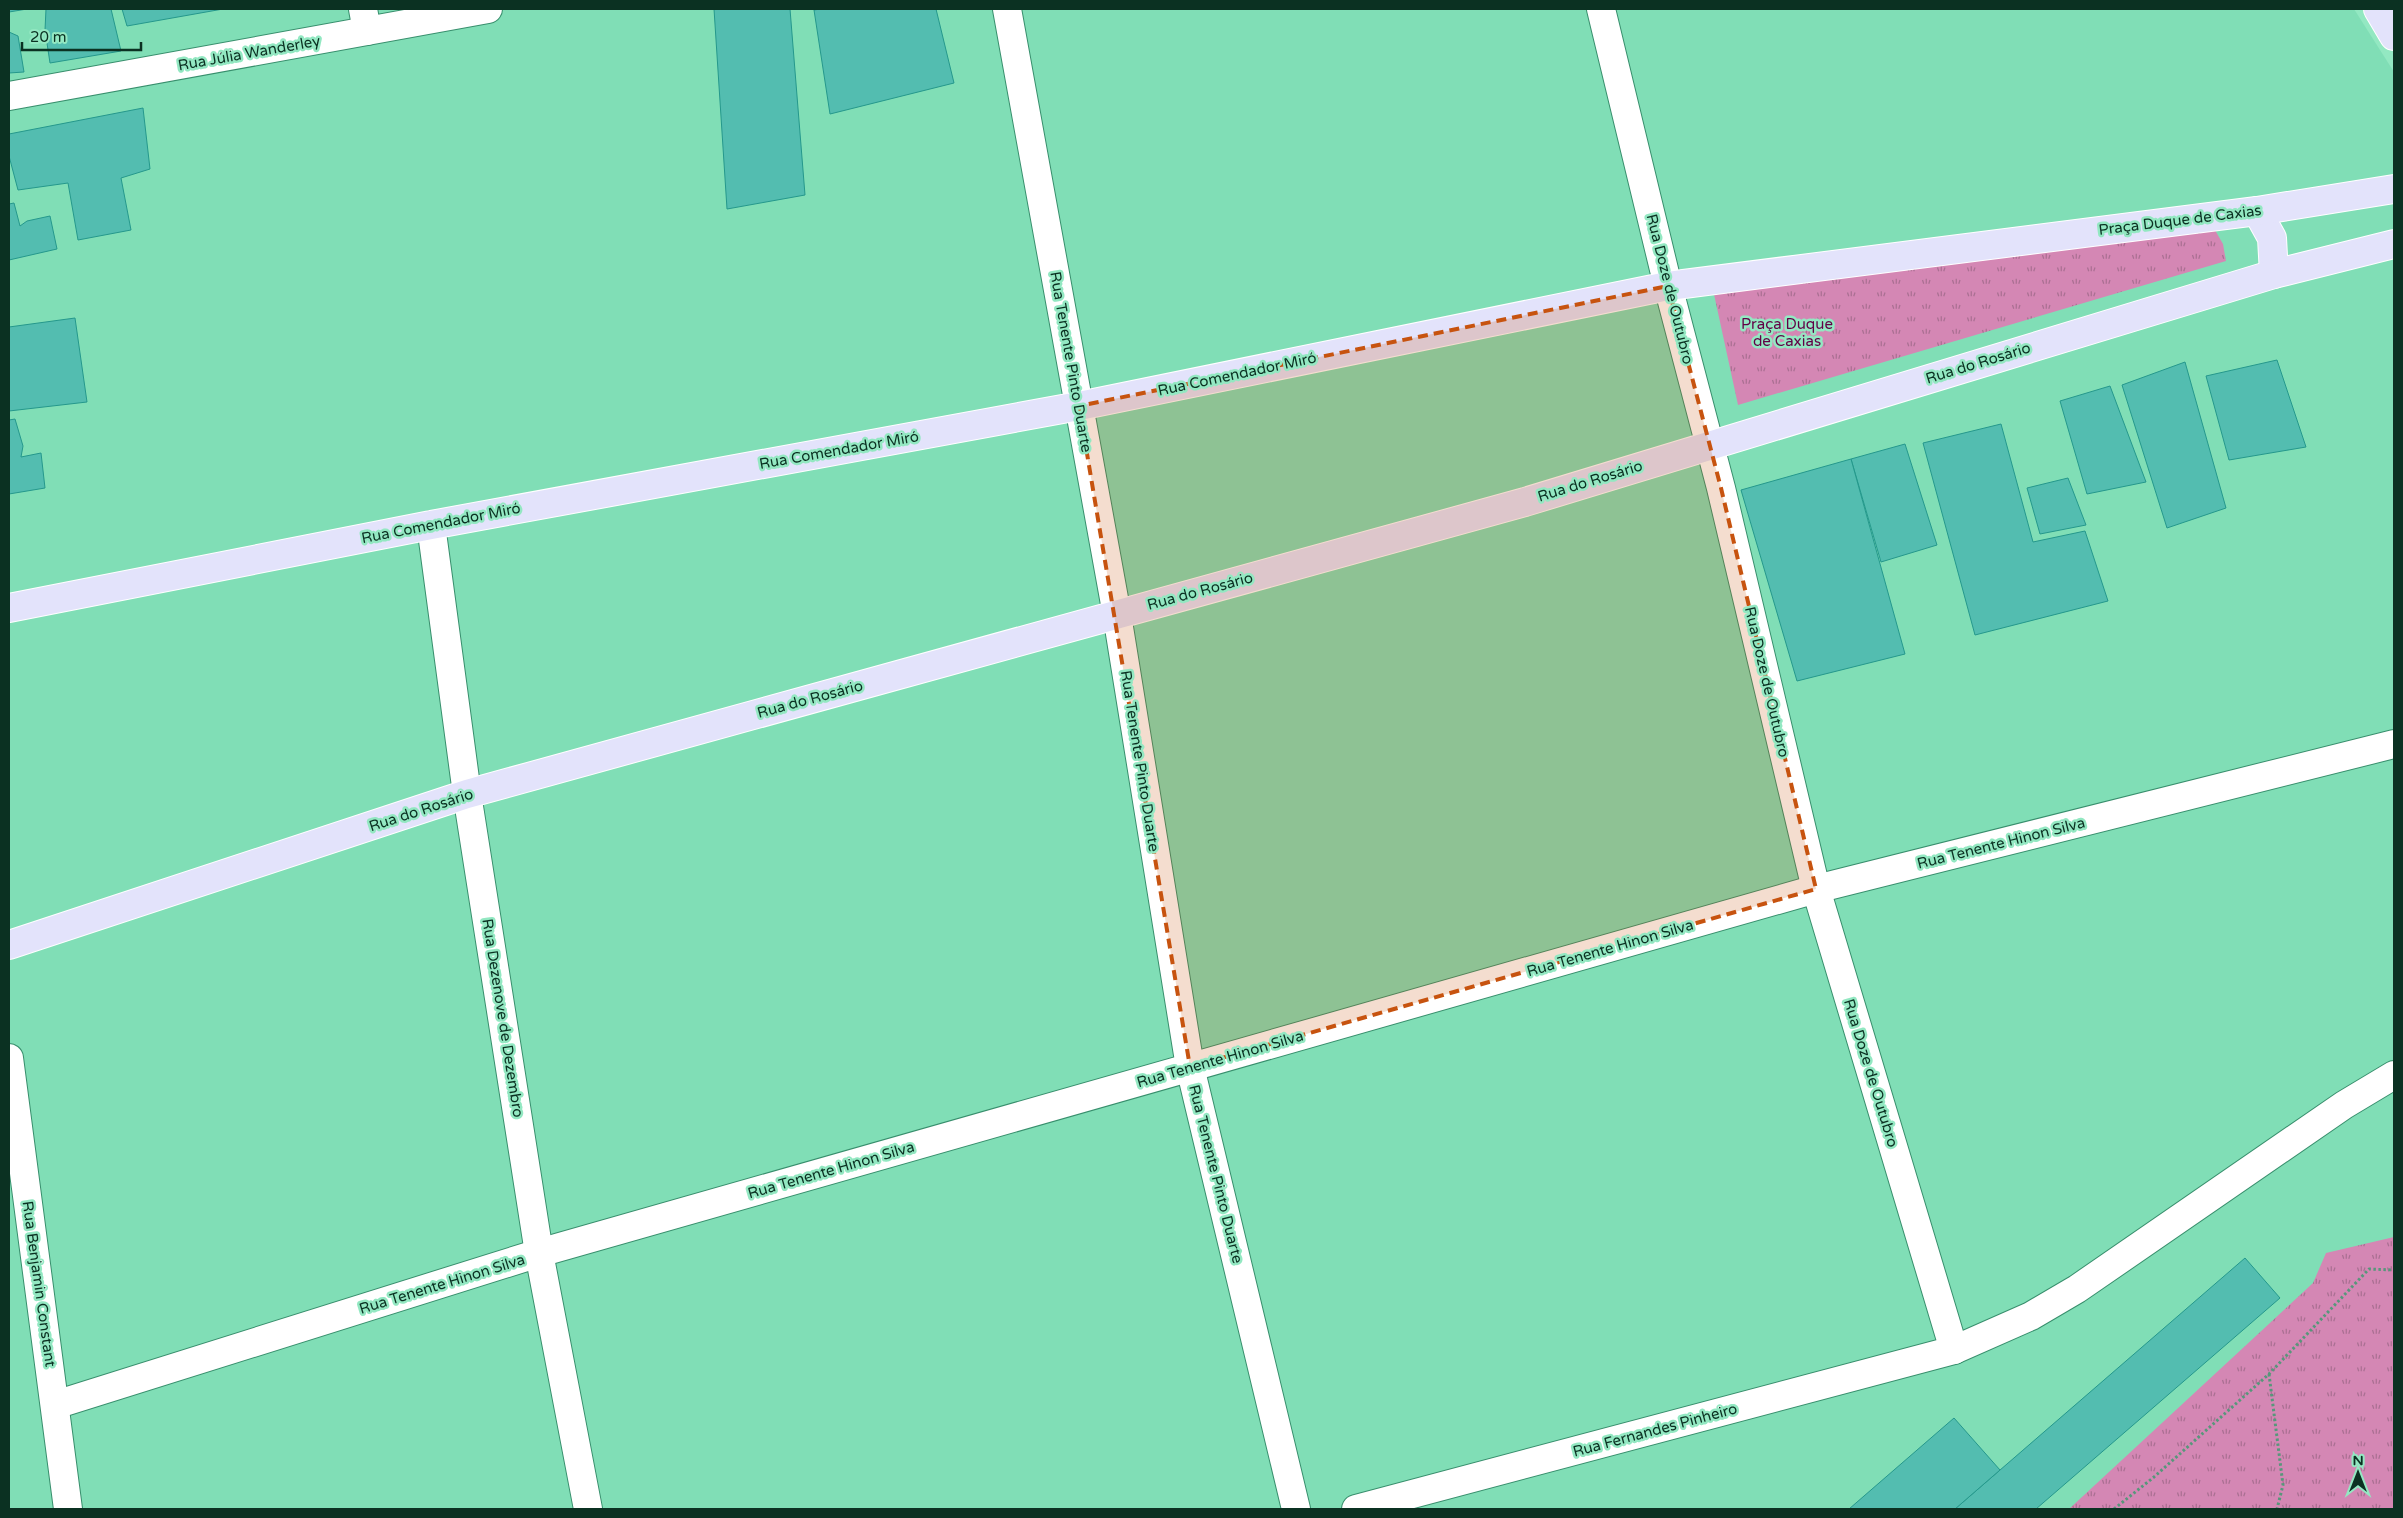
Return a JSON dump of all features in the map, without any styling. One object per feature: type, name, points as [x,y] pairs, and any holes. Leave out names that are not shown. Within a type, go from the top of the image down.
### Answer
[{"type":"main road","points":[[2378,9],[2394,36]]},
{"type":"main road","name":"Praça Duque de Caxias","points":[[1668,286],[2258,210],[2394,189]]},
{"type":"main road","points":[[2258,210],[2272,238],[2274,274]]},
{"type":"main road","name":"Rua do Rosário","points":[[9,945],[467,794],[1525,502],[1710,444],[2274,274],[2394,244]]},
{"type":"main road","name":"Rua Comendador Miró","points":[[9,608],[431,525],[1079,406],[1668,286]]},
{"type":"street","name":"Rua Júlia Wanderley","points":[[9,96],[365,20],[488,9]]},
{"type":"street","name":"Rua Tenente Pinto Duarte","points":[[1007,9],[1116,614],[1190,1067],[1296,1509]]},
{"type":"street","name":"Rua Doze de Outubro","points":[[1601,9],[1668,286],[1710,444],[1816,889],[1954,1350]]},
{"type":"street","name":"Rua Dezenove de Dezembro","points":[[431,525],[467,794],[540,1254],[588,1509]]},
{"type":"street","name":"Rua Tenente Hinon Silva","points":[[55,1405],[540,1254],[1816,889],[2394,744]]},
{"type":"street","name":"Rua Benjamin Constant","points":[[9,1058],[68,1509]]},
{"type":"street","name":"Rua Fernandes Pinheiro","points":[[1356,1509],[1954,1350],[2031,1316],[2077,1289],[2344,1105],[2394,1075]]},
{"type":"path","points":[[2114,1509],[2154,1477],[2269,1374],[2369,1269],[2394,1270]]},
{"type":"path","points":[[2269,1374],[2283,1485],[2277,1509]]},
{"type":"highlighted area","points":[[1668,286],[1721,488],[1816,889],[1190,1067],[1079,406]]},
{"type":"shaded area","points":[[9,9],[2354,9],[2394,72],[2394,1509],[9,1509]]},
{"type":"green space","name":"Praça Duque de Caxias","points":[[2215,230],[2223,244],[2226,261],[1738,405],[1712,285]]},
{"type":"green space","points":[[2394,1237],[2394,1509],[2069,1509],[2313,1283],[2326,1253]]},
{"type":"building","points":[[9,9],[27,9],[9,12]]},
{"type":"building","points":[[46,9],[111,9],[121,51],[50,63],[45,30]]},
{"type":"building","points":[[122,9],[223,9],[127,26]]},
{"type":"building","points":[[714,9],[790,9],[805,195],[727,209]]},
{"type":"building","points":[[936,9],[954,83],[830,114],[814,10]]},
{"type":"building","points":[[9,32],[18,36],[24,72],[9,73]]},
{"type":"building","points":[[143,108],[150,169],[121,178],[131,230],[78,240],[68,183],[18,190],[9,156],[9,134]]},
{"type":"building","points":[[14,203],[20,226],[27,221],[50,216],[57,249],[9,260],[9,204]]},
{"type":"building","points":[[75,318],[87,402],[9,411],[9,327]]},
{"type":"building","points":[[2277,360],[2306,447],[2229,460],[2206,376]]},
{"type":"building","points":[[2185,362],[2226,508],[2167,528],[2122,385]]},
{"type":"building","points":[[2110,386],[2146,482],[2087,494],[2060,401]]},
{"type":"building","points":[[15,419],[23,446],[21,457],[41,453],[45,488],[9,494],[9,420]]},
{"type":"building","points":[[2001,424],[2033,542],[2085,531],[2108,601],[1975,635],[1923,443]]},
{"type":"building","points":[[1905,444],[1937,545],[1881,562],[1851,459]]},
{"type":"building","points":[[1851,459],[1905,654],[1797,681],[1741,490]]},
{"type":"building","points":[[2068,478],[2086,525],[2040,534],[2027,488]]},
{"type":"building","points":[[2245,1258],[2280,1298],[2036,1509],[1955,1509]]},
{"type":"building","points":[[1954,1418],[2000,1470],[1955,1509],[1849,1509]]}]
